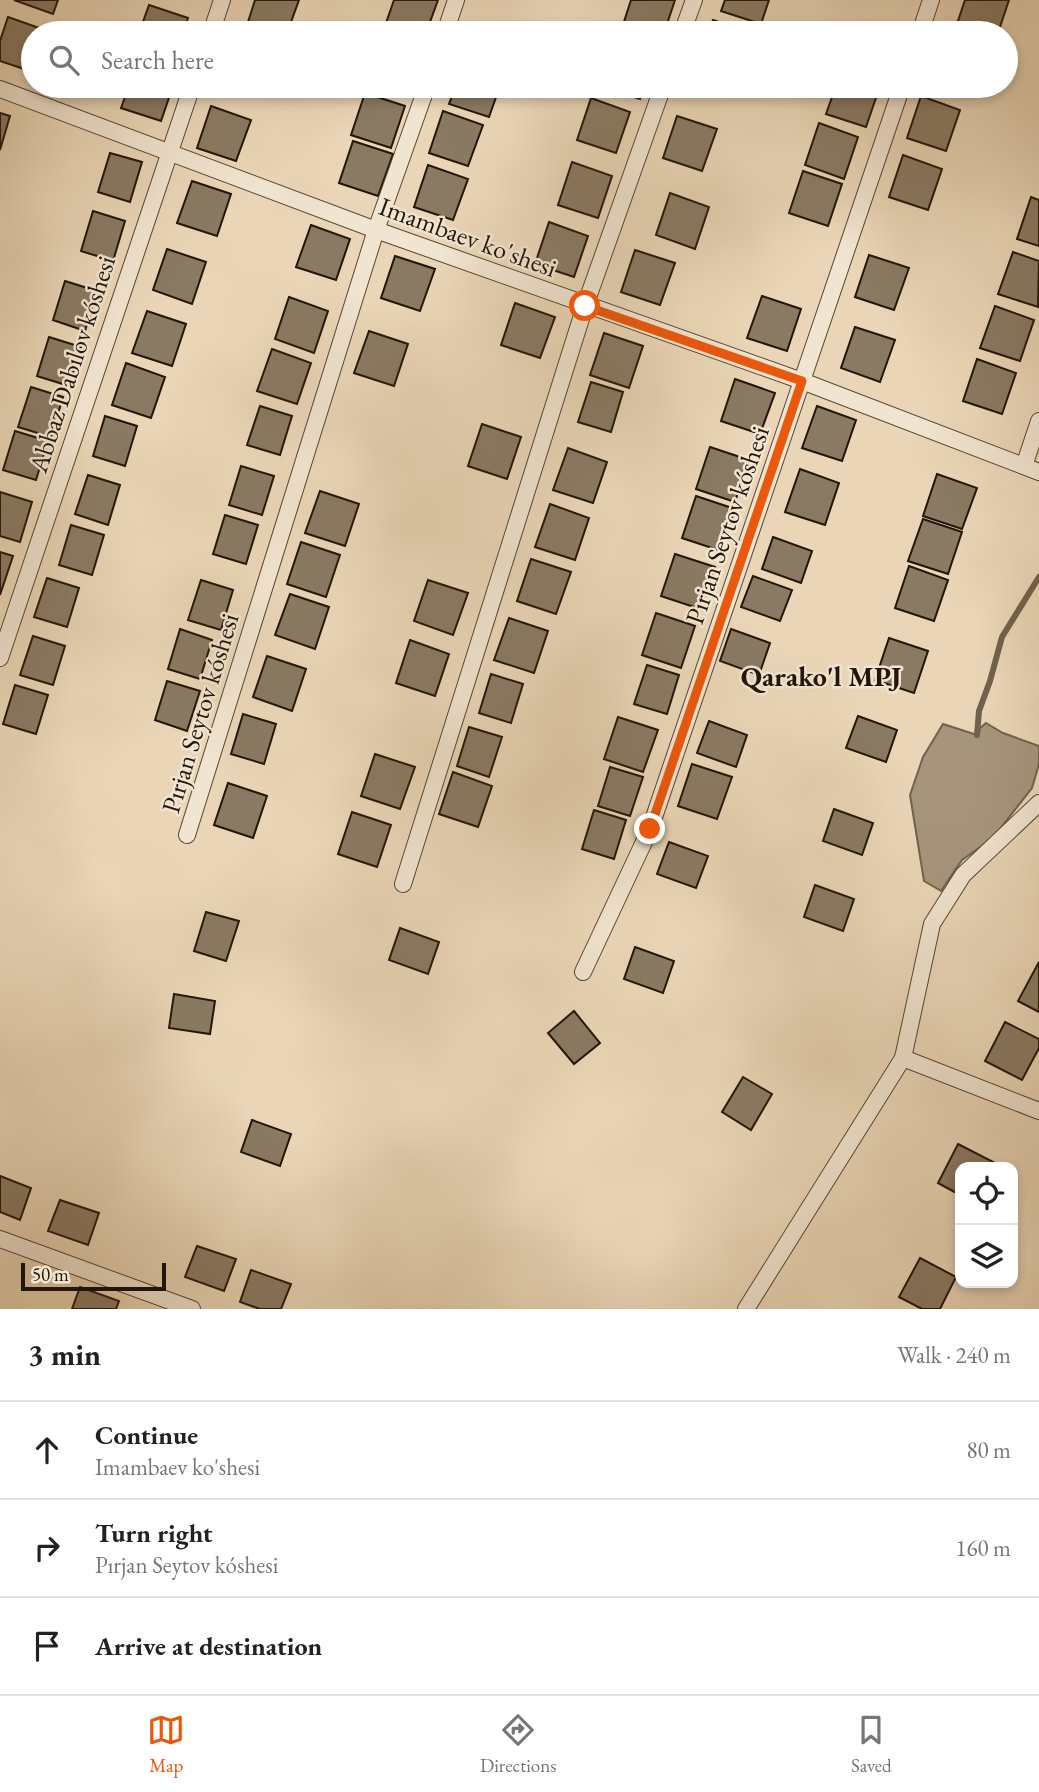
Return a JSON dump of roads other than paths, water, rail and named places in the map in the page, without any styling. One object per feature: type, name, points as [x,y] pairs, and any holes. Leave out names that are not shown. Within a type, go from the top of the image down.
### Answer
[{"type":"street","points":[[215,21],[222,0]]},
{"type":"street","points":[[449,21],[456,0]]},
{"type":"street","points":[[686,21],[694,0]]},
{"type":"street","points":[[924,21],[931,0]]},
{"type":"street","name":"Imambaev ko'shesi","points":[[0,89],[21,97]]},
{"type":"street","name":"Imambaev ko'shesi","points":[[23,98],[168,154],[585,306],[802,381],[1031,469]]},
{"type":"street","name":"Abbaz Dabılov kóshesi","points":[[0,658],[188,98]]},
{"type":"street","name":"Pırjan Seytov kóshesi","points":[[187,835],[376,230],[422,98]]},
{"type":"street","points":[[403,884],[585,306],[659,98]]},
{"type":"street","name":"Pırjan Seytov kóshesi","points":[[583,972],[650,829],[898,98]]},
{"type":"street","points":[[1031,469],[1039,421]]},
{"type":"street","points":[[746,1309],[903,1058],[932,924],[963,875],[1039,803]]},
{"type":"street","points":[[903,1058],[1039,1111]]},
{"type":"street","points":[[0,1239],[192,1309]]},
{"type":"waterway","points":[[977,735],[979,711],[1002,637],[1039,577]]},
{"type":"district","name":"Qarako'l MPJ","points":[[821,676]]}]
